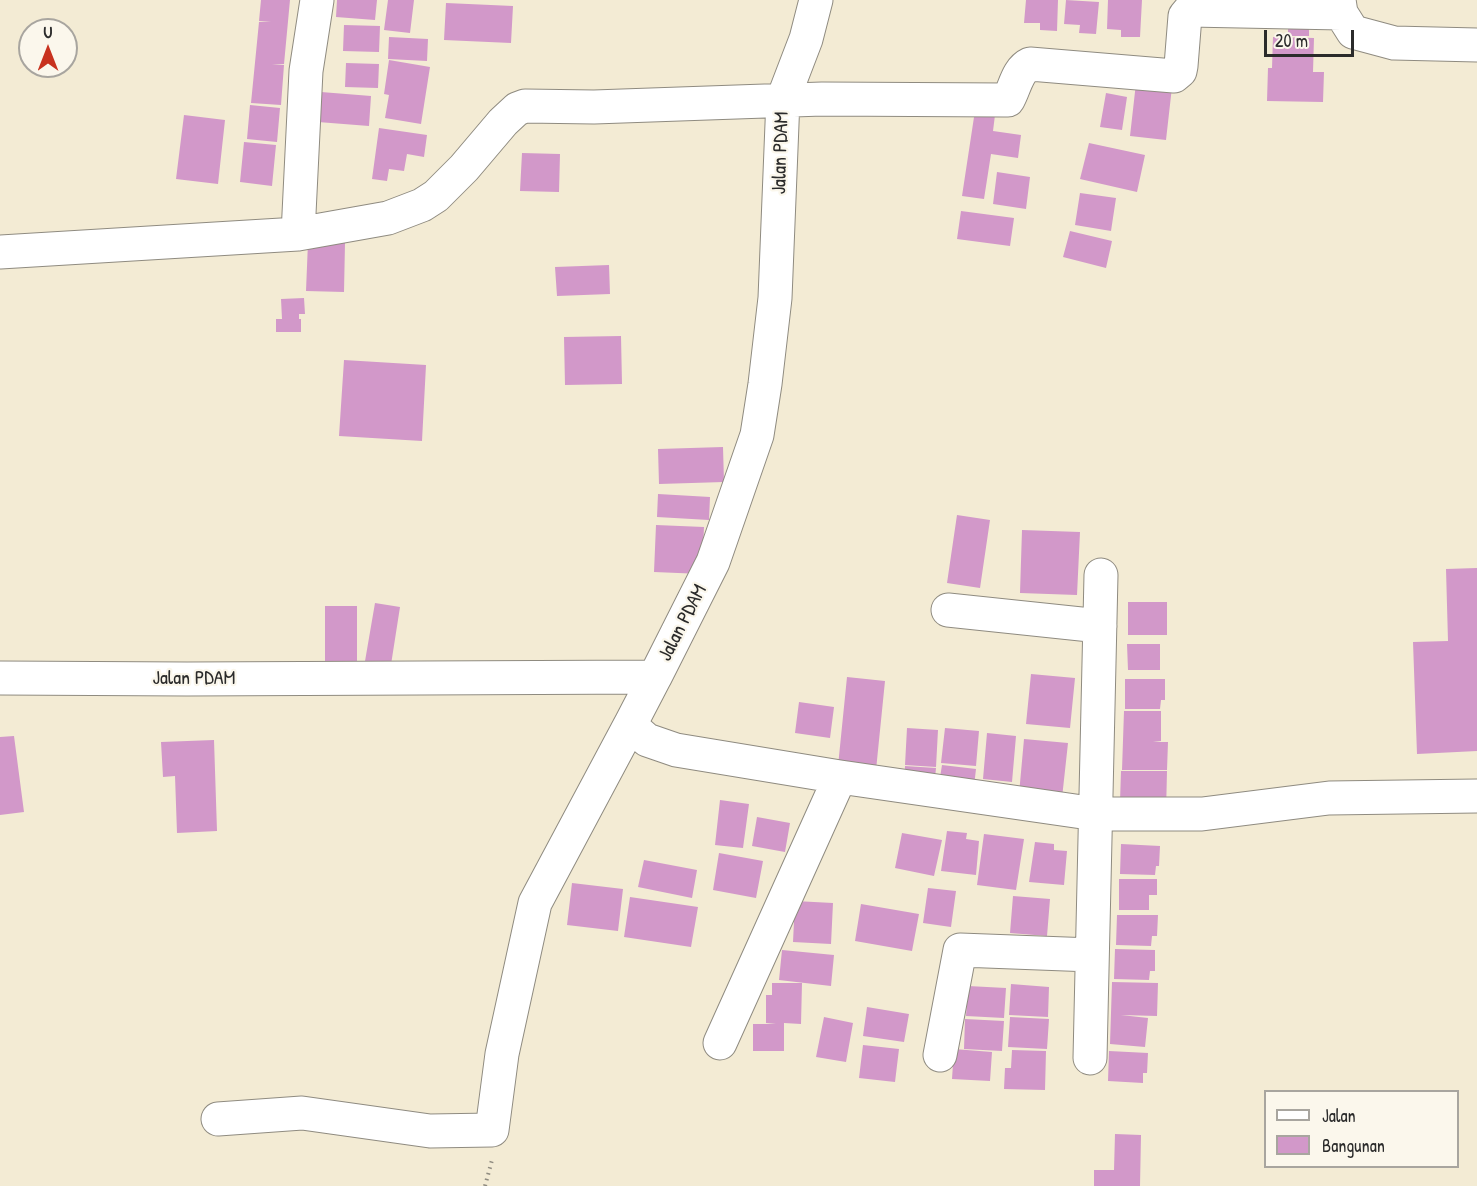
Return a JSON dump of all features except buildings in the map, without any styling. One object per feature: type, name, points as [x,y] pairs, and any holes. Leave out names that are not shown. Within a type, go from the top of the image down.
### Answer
[{"type":"street","points":[[298,234],[306,71],[318,0]]},
{"type":"street","name":"Jalan PDAM","points":[[0,678],[655,677],[713,562],[757,435],[771,342],[806,39],[816,0]]},
{"type":"street","points":[[0,252],[298,234],[388,218],[422,205],[436,196],[464,168],[503,122],[517,109],[525,106],[594,107],[799,99],[1008,100],[1023,68],[1030,64],[1174,76],[1182,66],[1185,16],[1190,10],[1340,6],[1353,32],[1394,43],[1477,45]]},
{"type":"street","points":[[1090,1059],[1101,575]]},
{"type":"street","points":[[948,610],[1100,626]]},
{"type":"street","points":[[218,1119],[302,1113],[430,1131],[492,1130],[502,1054],[535,903],[655,677]]},
{"type":"street","points":[[630,725],[647,740],[676,750],[840,777],[1096,814],[1202,814],[1329,798],[1477,796]]},
{"type":"street","points":[[720,1042],[840,777]]},
{"type":"street","points":[[940,1055],[960,950],[1092,955]]}]
